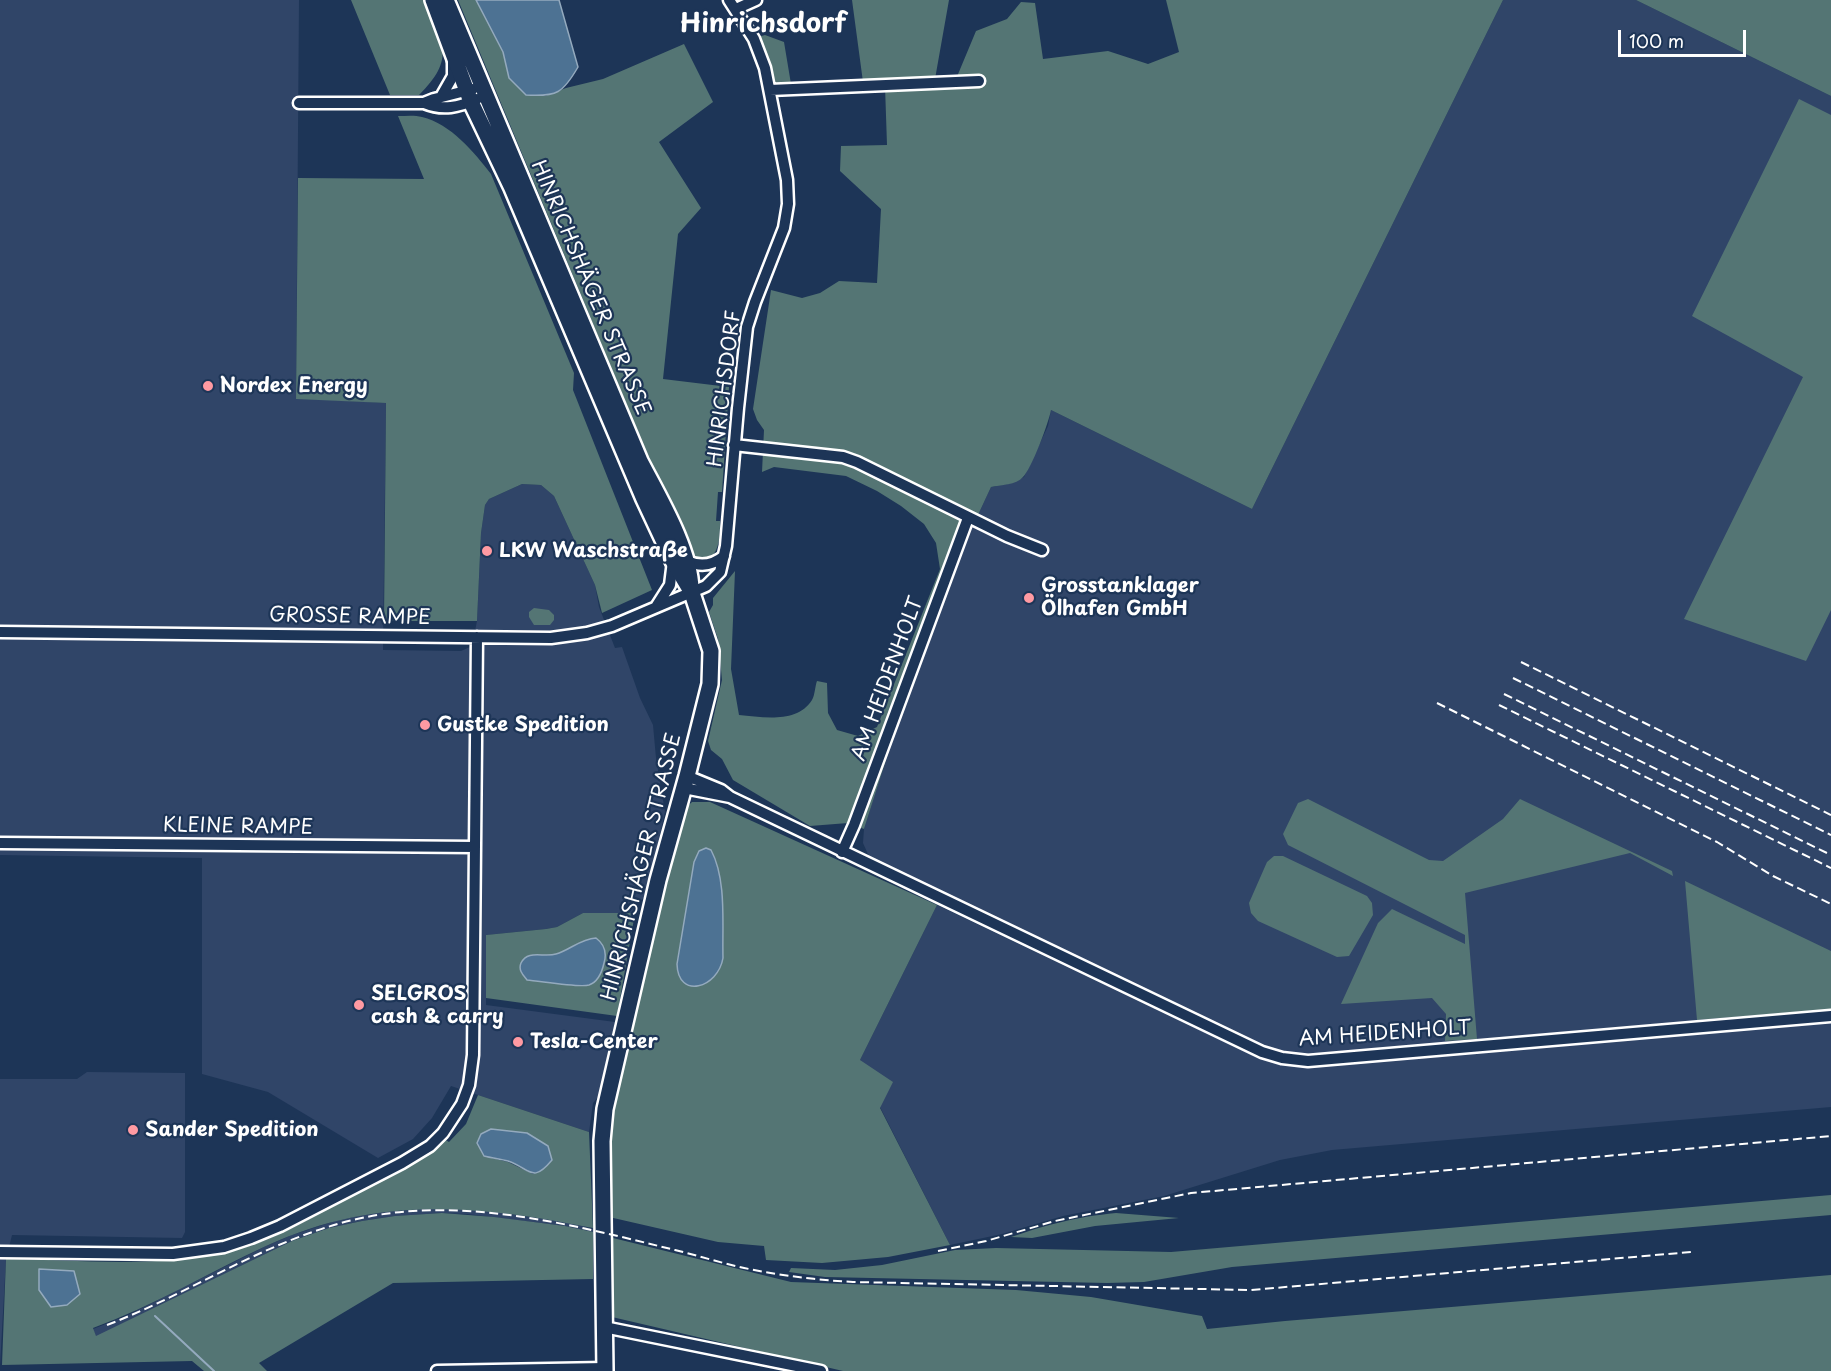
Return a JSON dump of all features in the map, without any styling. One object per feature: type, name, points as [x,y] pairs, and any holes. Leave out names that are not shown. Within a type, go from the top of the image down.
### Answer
[{"type":"main road","name":"HINRICHSHÄGER STRASSE","points":[[433,0],[453,55],[476,94]]},
{"type":"main road","name":"HINRICHSHÄGER STRASSE","points":[[446,0],[476,94],[640,461],[663,507],[680,561],[691,574],[692,592],[708,640],[712,663],[710,684],[686,782],[658,880],[605,1109],[602,1141],[605,1370]]},
{"type":"street","name":"HINRICHSDORF","points":[[692,592],[713,580],[720,572],[724,556],[747,327],[784,228],[788,204],[787,180],[761,54],[746,23],[733,4],[756,0]]},
{"type":"street","points":[[441,98],[453,76],[453,55]]},
{"type":"street","points":[[770,90],[979,81]]},
{"type":"street","points":[[299,103],[424,103],[441,98],[476,94]]},
{"type":"street","points":[[424,103],[434,107],[452,108],[476,94]]},
{"type":"street","points":[[734,445],[843,457],[1040,552]]},
{"type":"street","name":"AM HEIDENHOLT","points":[[842,852],[968,518]]},
{"type":"street","points":[[655,608],[670,585],[680,561],[706,565],[719,561],[724,556]]},
{"type":"street","name":"GROSSE RAMPE","points":[[0,632],[573,636],[600,630],[692,592]]},
{"type":"street","points":[[0,1252],[173,1254],[224,1247],[280,1226],[402,1163],[430,1146],[453,1119],[462,1104],[471,1074],[473,1055],[477,637]]},
{"type":"street","name":"AM HEIDENHOLT","points":[[686,782],[730,797],[1262,1052],[1282,1058],[1308,1061],[1831,1016]]},
{"type":"street","name":"KLEINE RAMPE","points":[[0,843],[475,847]]},
{"type":"street","points":[[604,1327],[821,1371]]},
{"type":"street","points":[[437,1371],[605,1370]]},
{"type":"shaded area","points":[[0,0],[299,0],[296,398],[386,403],[383,650],[461,651],[472,646],[477,621],[481,533],[485,505],[489,499],[522,484],[541,485],[554,496],[595,585],[599,607],[615,648],[622,647],[640,698],[653,725],[665,812],[646,896],[639,902],[635,913],[583,913],[557,927],[486,935],[486,1005],[615,1022],[598,1097],[593,1103],[589,1132],[451,1086],[432,1118],[413,1139],[378,1158],[268,1092],[202,1074],[202,858],[0,855]]},
{"type":"shaded area","points":[[476,0],[559,0],[578,67],[568,83],[552,94],[526,95],[509,78],[503,52]]},
{"type":"shaded area","points":[[1503,0],[1636,0],[1831,96],[1831,1011],[1593,1029],[1314,1055],[1288,1053],[1262,1046],[871,861],[863,843],[864,829],[916,666],[958,558],[991,487],[1008,484],[1024,477],[1048,426],[1051,410],[1252,509]]},
{"type":"shaded area","points":[[706,848],[711,850],[716,862],[722,889],[723,958],[714,977],[707,983],[691,986],[679,975],[677,964],[694,862],[699,851]]},
{"type":"shaded area","points":[[937,905],[1256,1057],[1307,1067],[1831,1021],[1831,1107],[1332,1150],[1280,1160],[1164,1196],[1063,1216],[1002,1234],[950,1245],[880,1107],[860,1060]]},
{"type":"shaded area","points":[[596,938],[604,949],[605,959],[599,976],[592,984],[577,986],[527,980],[521,972],[521,963],[528,956],[556,954],[585,940]]},
{"type":"shaded area","points":[[87,1072],[185,1073],[185,1232],[182,1238],[12,1235],[6,1259],[0,1366],[0,1079],[77,1079]]},
{"type":"shaded area","points":[[491,1129],[527,1133],[548,1146],[552,1160],[535,1173],[508,1161],[484,1156],[477,1143],[481,1134]]},
{"type":"shaded area","points":[[442,1208],[494,1212],[564,1222],[599,1230],[599,1234],[565,1226],[467,1214],[395,1216],[362,1221],[329,1228],[292,1241],[96,1337],[93,1329],[126,1316],[292,1235],[335,1221],[375,1212]]},
{"type":"shaded area","points":[[39,1269],[74,1271],[80,1294],[67,1305],[51,1307],[39,1290]]},
{"type":"green space","points":[[351,0],[427,0],[438,28],[443,50],[438,71],[419,95],[390,95]]},
{"type":"green space","points":[[458,0],[476,0],[503,52],[509,78],[545,96],[603,79],[684,44],[713,102],[659,142],[701,208],[678,234],[663,379],[729,387],[722,492],[718,492],[716,521],[720,521],[719,537],[716,551],[710,559],[696,559],[689,554]]},
{"type":"green space","points":[[852,0],[949,0],[935,79],[956,79],[976,31],[1007,19],[1021,2],[1035,3],[1043,59],[1108,51],[1148,64],[1179,52],[1166,0],[1503,0],[1252,509],[1051,410],[1047,425],[1026,473],[1016,482],[991,487],[958,558],[916,666],[864,829],[848,823],[810,826],[733,780],[722,759],[711,750],[708,741],[722,680],[718,639],[709,612],[713,605],[713,598],[735,571],[731,669],[739,715],[778,717],[798,713],[812,700],[817,681],[827,683],[828,713],[837,730],[858,736],[877,727],[940,569],[936,543],[924,524],[877,491],[846,476],[774,467],[762,472],[764,430],[753,409],[771,290],[802,298],[820,293],[839,281],[877,283],[881,209],[840,171],[841,146],[887,145],[885,86],[863,82]]},
{"type":"green space","points":[[1636,0],[1831,0],[1831,96]]},
{"type":"green space","points":[[765,35],[784,42],[791,84],[773,84],[767,57],[758,37]]},
{"type":"green space","points":[[1799,99],[1831,115],[1831,610],[1806,661],[1684,619],[1803,377],[1692,316]]},
{"type":"green space","points":[[398,116],[419,116],[443,126],[469,148],[491,174],[574,373],[573,390],[652,590],[602,613],[595,585],[554,496],[541,485],[522,484],[489,499],[485,505],[481,533],[477,621],[384,621],[386,403],[296,399],[298,178],[424,179]]},
{"type":"green space","points":[[534,608],[549,610],[554,615],[554,620],[550,625],[534,625],[529,612]]},
{"type":"green space","points":[[1308,799],[1429,860],[1443,861],[1503,819],[1520,799],[1672,871],[1673,876],[1630,853],[1465,893],[1477,1039],[1445,1041],[1446,1014],[1432,998],[1341,1004],[1378,923],[1392,909],[1465,944],[1465,935],[1288,845],[1283,834],[1298,803]]},
{"type":"green space","points":[[692,802],[710,802],[937,905],[860,1060],[893,1082],[880,1108],[950,1245],[888,1257],[822,1263],[766,1260],[764,1246],[718,1242],[609,1217],[609,1107],[681,812]]},
{"type":"green space","points":[[1274,856],[1283,856],[1367,896],[1372,903],[1373,915],[1349,956],[1337,957],[1258,921],[1251,913],[1249,903],[1267,862]]},
{"type":"green space","points":[[1685,881],[1831,951],[1831,1009],[1697,1020]]},
{"type":"green space","points":[[583,913],[635,913],[617,1016],[486,998],[486,935],[557,927]],"holes":[[[596,938],[522,974],[521,964],[527,957],[555,955],[585,940]]]},
{"type":"green space","points":[[478,1095],[589,1132],[593,1228],[509,1214],[468,1210],[428,1209],[347,1218],[266,1246],[159,1300],[93,1328],[96,1336],[292,1241],[329,1228],[395,1216],[442,1213],[494,1217],[593,1232],[593,1279],[393,1283],[259,1363],[267,1371],[204,1371],[192,1361],[2,1365],[6,1259],[94,1262],[153,1261],[211,1255],[253,1245],[281,1234],[398,1172],[422,1157],[444,1139],[449,1142],[466,1124]],"holes":[[[484,1156],[552,1160],[533,1174],[508,1162]]]},
{"type":"green space","points":[[1831,1195],[1831,1215],[1232,1267],[1144,1282],[825,1277],[789,1272],[791,1268],[835,1270],[882,1265],[955,1250],[996,1248],[1171,1252]]},
{"type":"green space","points":[[1116,1213],[1179,1218],[1095,1226],[1032,1238],[1011,1237],[1063,1222]]},
{"type":"green space","points":[[609,1237],[791,1282],[1016,1290],[1091,1297],[1202,1316],[1207,1329],[1831,1275],[1831,1371],[843,1371],[612,1317]]},
{"type":"waterway","points":[[155,1316],[214,1371]]},
{"type":"railway","points":[[1521,662],[1831,815]]},
{"type":"railway","points":[[1513,678],[1831,835]]},
{"type":"railway","points":[[1504,694],[1831,855]]},
{"type":"railway","points":[[1437,703],[1717,842],[1773,876],[1831,904]]},
{"type":"railway","points":[[1499,705],[1831,868]]},
{"type":"railway","points":[[938,1251],[986,1241],[1055,1221],[1191,1193],[1831,1136]]},
{"type":"railway","points":[[107,1325],[261,1253],[324,1228],[397,1212],[437,1210],[517,1216],[597,1231],[749,1269],[853,1282],[1251,1290],[1691,1252]]},
{"type":"place","name":"Nordex Energy","points":[[208,386]]},
{"type":"place","name":"LKW Waschstraße","points":[[487,551]]},
{"type":"place","name":"Grosstanklager Ölhafen GmbH","points":[[1029,598]]},
{"type":"place","name":"Gustke Spedition","points":[[425,725]]},
{"type":"place","name":"SELGROS cash & carry","points":[[359,1005]]},
{"type":"place","name":"Tesla-Center","points":[[518,1042]]},
{"type":"place","name":"Sander Spedition","points":[[133,1130]]},
{"type":"district","name":"Hinrichsdorf","points":[[763,25]]}]
